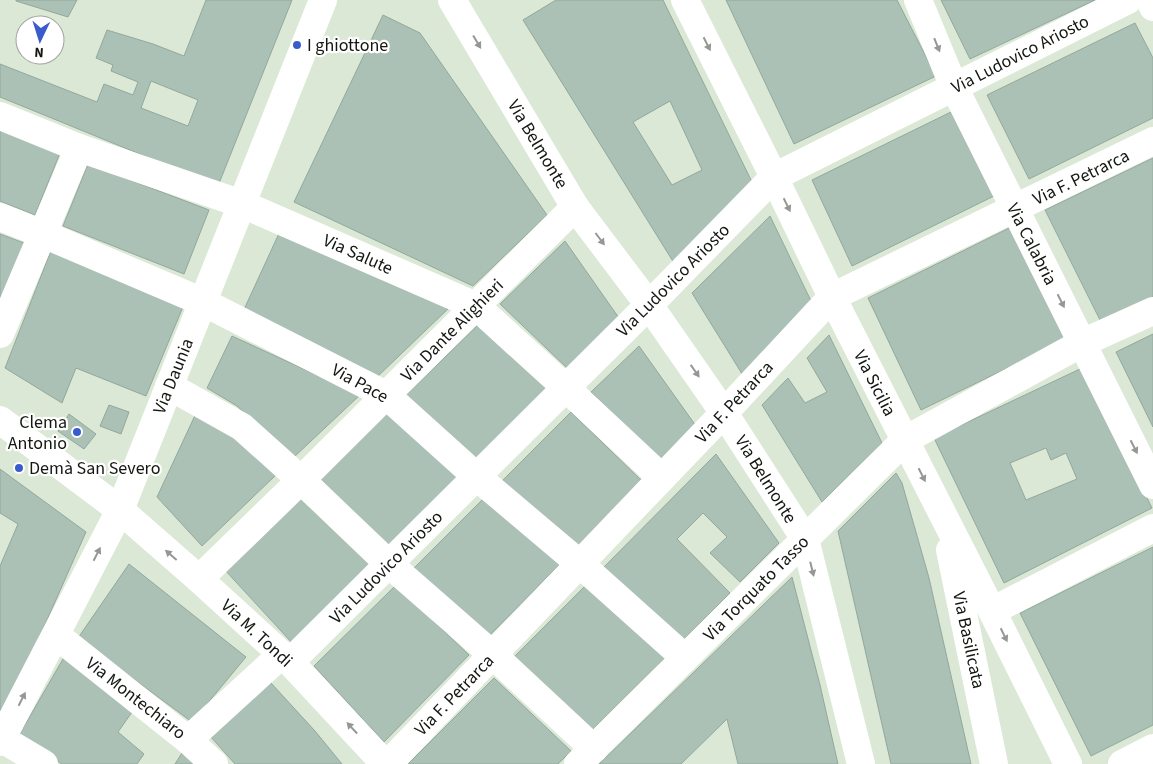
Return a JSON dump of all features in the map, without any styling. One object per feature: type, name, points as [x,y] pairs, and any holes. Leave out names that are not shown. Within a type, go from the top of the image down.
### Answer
[{"type":"street","name":"Via Daunia","points":[[1,740],[120,510],[323,0]]},
{"type":"street","name":"Via Belmonte","points":[[452,0],[575,207],[649,305],[724,413],[805,540],[861,764]]},
{"type":"street","name":"Via Sicilia","points":[[685,0],[832,297],[1068,764]]},
{"type":"street","name":"Via Calabria","points":[[918,0],[954,87],[1153,485]]},
{"type":"street","name":"Via Ludovico Ariosto","points":[[188,740],[286,658],[389,564],[649,305],[774,177],[1128,0]]},
{"type":"street","points":[[1150,0],[1153,6]]},
{"type":"street","name":"Via Salute","points":[[0,116],[79,148],[242,204],[476,306],[662,478]]},
{"type":"street","name":"Via F. Petrarca","points":[[386,764],[580,564],[832,297],[1153,141]]},
{"type":"street","points":[[0,334],[79,148]]},
{"type":"street","name":"Via Dante Alighieri","points":[[199,579],[575,207]]},
{"type":"street","name":"Via Pace","points":[[0,217],[203,302],[386,395],[685,658]]},
{"type":"street","name":"Via Torquato Tasso","points":[[586,756],[904,440],[1082,343],[1153,311]]},
{"type":"street","points":[[169,386],[242,427],[389,564],[493,655],[586,756]]},
{"type":"street","name":"Via M. Tondi","points":[[0,420],[120,510],[199,579],[286,658],[386,764]]},
{"type":"street","name":"Via Basilicata","points":[[943,516],[994,764]]},
{"type":"street","points":[[992,611],[1153,528]]},
{"type":"street","name":"Via Montechiaro","points":[[56,635],[188,740],[214,764]]},
{"type":"street","points":[[1,740],[44,764]]},
{"type":"street","points":[[1122,764],[1153,748]]},
{"type":"building","points":[[16,0],[77,0],[68,17]]},
{"type":"building","points":[[206,0],[292,0],[218,186],[0,97],[0,64],[97,102],[104,84],[133,95],[138,82],[111,71],[113,65],[96,58],[107,30],[184,56]],"holes":[[[151,81],[198,100],[188,126],[141,108]]]},
{"type":"building","points":[[556,0],[663,0],[753,184],[674,263],[523,20]],"holes":[[[670,101],[702,170],[672,185],[633,122]]]},
{"type":"building","points":[[726,0],[897,0],[936,76],[794,144]]},
{"type":"building","points":[[941,0],[1095,0],[970,59]]},
{"type":"building","points":[[383,15],[420,33],[547,215],[473,286],[294,202]]},
{"type":"building","points":[[1135,23],[1153,58],[1153,118],[1029,179],[987,95]]},
{"type":"building","points":[[953,111],[996,195],[852,266],[812,180]]},
{"type":"building","points":[[0,130],[60,153],[35,215],[0,201]]},
{"type":"building","points":[[1153,158],[1153,297],[1101,322],[1045,210]]},
{"type":"building","points":[[88,164],[209,210],[184,274],[63,226]]},
{"type":"building","points":[[770,216],[813,305],[744,377],[692,293]]},
{"type":"building","points":[[1011,227],[1067,339],[921,410],[868,298]]},
{"type":"building","points":[[281,229],[450,307],[376,378],[241,316]]},
{"type":"building","points":[[0,234],[24,243],[0,304]]},
{"type":"building","points":[[565,241],[619,318],[568,369],[500,304]]},
{"type":"building","points":[[52,248],[185,302],[146,396],[76,368],[62,403],[5,368]]},
{"type":"building","points":[[479,324],[547,389],[476,460],[404,397]]},
{"type":"building","points":[[1153,334],[1153,427],[1116,352]]},
{"type":"building","points":[[829,335],[882,443],[822,502],[762,405],[788,378],[805,403],[827,392],[807,358]]},
{"type":"building","points":[[232,336],[360,395],[293,458],[237,406],[207,388]]},
{"type":"building","points":[[639,346],[696,426],[662,461],[591,392]]},
{"type":"building","points":[[1082,368],[1152,508],[1004,583],[934,438]],"holes":[[[1046,448],[1051,460],[1066,453],[1077,479],[1026,500],[1010,463]]]},
{"type":"building","points":[[109,405],[129,412],[121,434],[100,426]]},
{"type":"building","points":[[198,409],[223,424],[277,474],[202,546],[157,497]]},
{"type":"building","points":[[388,411],[461,476],[389,547],[317,480]]},
{"type":"building","points":[[571,412],[642,481],[576,548],[501,482]]},
{"type":"building","name":"Clema Antonio","points":[[69,414],[96,434],[84,449],[58,431]]},
{"type":"building","points":[[716,454],[779,543],[740,582],[710,553],[727,537],[703,513],[677,539],[730,593],[682,641],[601,570]]},
{"type":"building","points":[[0,469],[86,532],[31,656],[0,712],[0,566],[18,524],[0,513]]},
{"type":"building","points":[[896,473],[902,483],[929,578],[971,764],[891,764],[838,531]]},
{"type":"building","points":[[300,496],[372,564],[293,644],[224,569]]},
{"type":"building","points":[[485,497],[560,564],[487,638],[413,569]]},
{"type":"building","points":[[1153,547],[1153,725],[1091,756],[1020,613]]},
{"type":"building","points":[[129,564],[246,657],[192,722],[78,638]]},
{"type":"building","points":[[792,577],[838,764],[738,764],[727,719],[681,764],[599,764]]},
{"type":"building","points":[[396,585],[469,655],[384,742],[314,666]]},
{"type":"building","points":[[585,586],[666,657],[589,733],[511,660]]},
{"type":"building","points":[[67,652],[137,705],[118,732],[144,754],[137,764],[62,764],[18,737]]},
{"type":"building","points":[[494,678],[571,751],[558,764],[408,764]]},
{"type":"building","points":[[271,683],[342,764],[235,764],[210,736]]},
{"type":"building","points":[[182,753],[195,764],[175,764]]},
{"type":"place","name":"I ghiottone","points":[[297,45]]},
{"type":"place","name":"Clema Antonio","points":[[77,432]]},
{"type":"place","name":"Demà San Severo","points":[[19,468]]}]
